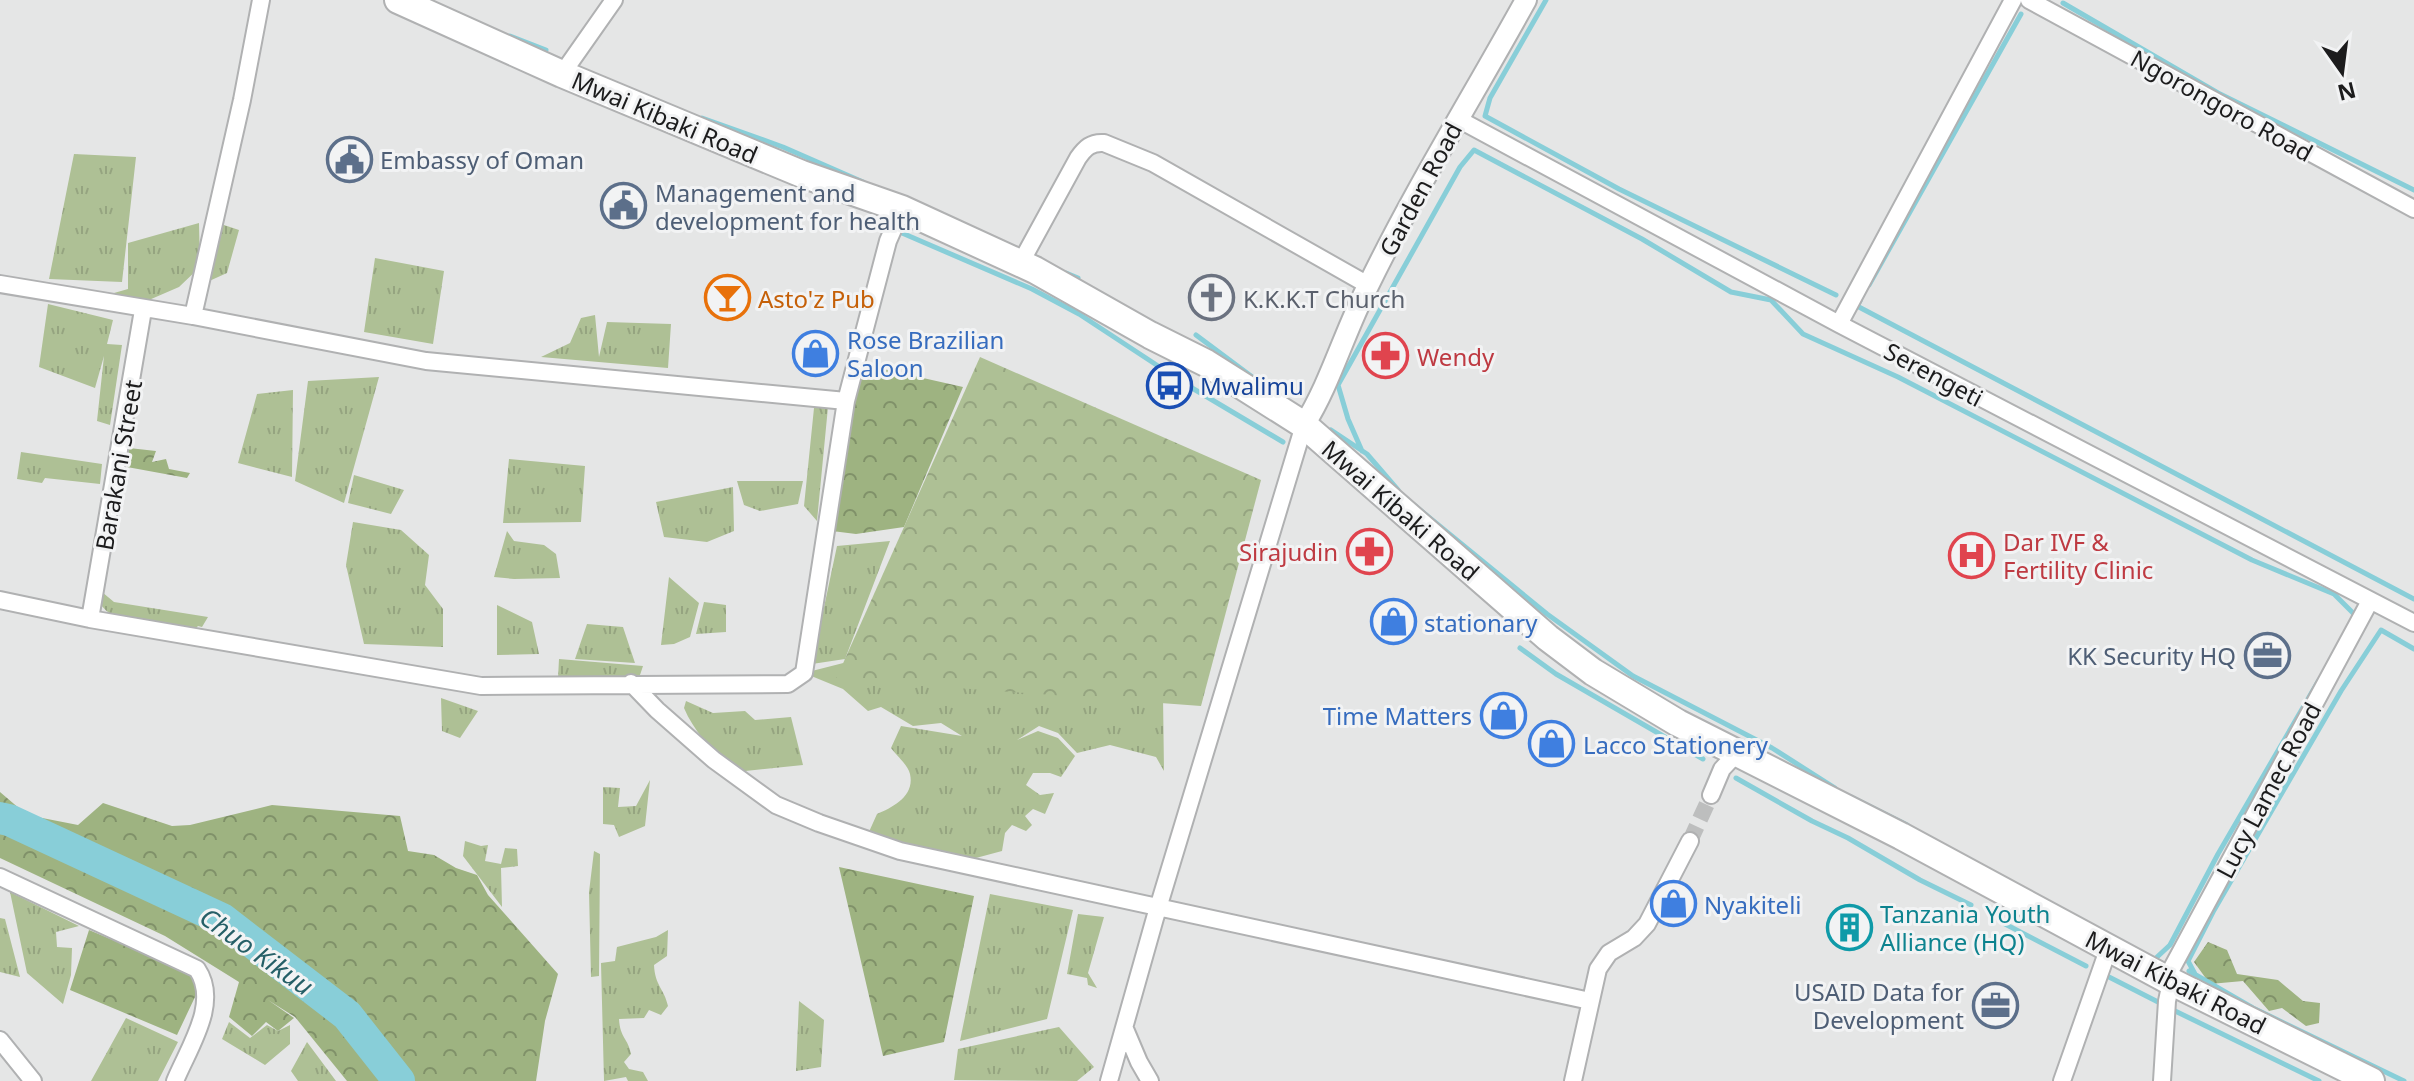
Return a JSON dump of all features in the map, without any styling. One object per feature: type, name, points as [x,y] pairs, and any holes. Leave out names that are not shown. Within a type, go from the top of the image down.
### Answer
[{"type":"main road","name":"Mwai Kibaki Road","points":[[398,0],[562,74],[802,174],[902,209],[1020,264],[1206,363],[1304,425],[1548,638],[1593,672],[1678,723],[1901,836],[2109,947],[2168,987],[2371,1081]]},
{"type":"street","points":[[193,316],[242,100],[261,0]]},
{"type":"street","points":[[562,74],[614,0]]},
{"type":"street","points":[[1839,324],[2013,0]]},
{"type":"street","name":"Ngorongoro Road","points":[[2029,0],[2414,209]]},
{"type":"street","name":"Garden Road","points":[[1304,425],[1319,401],[1342,340],[1368,285],[1522,1]]},
{"type":"street","name":"Serengeti","points":[[1458,119],[1839,324],[2414,623]]},
{"type":"street","points":[[1020,264],[1078,158],[1085,148],[1104,143],[1153,163],[1368,285]]},
{"type":"street","points":[[0,600],[90,619],[481,686],[788,684],[804,673],[846,401],[888,241],[902,209]]},
{"type":"street","points":[[0,284],[193,316],[426,361],[846,401]]},
{"type":"street","name":"Barakani Street","points":[[90,619],[143,310]]},
{"type":"street","points":[[1107,1078],[1125,1029],[1304,425]]},
{"type":"street","name":"Lucy Lamec Road","points":[[2168,987],[2370,601]]},
{"type":"street","points":[[631,683],[714,760],[776,805],[900,851],[1590,1001]]},
{"type":"street","points":[[1711,795],[1722,769],[1737,753]]},
{"type":"street","points":[[1573,1081],[1602,960],[1634,938],[1647,924],[1690,841]]},
{"type":"street","points":[[0,877],[197,969],[204,978],[207,1000],[175,1081]]},
{"type":"street","points":[[2062,1081],[2109,947]]},
{"type":"street","points":[[2162,1081],[2168,987]]},
{"type":"street","points":[[1125,1029],[1150,1081]]},
{"type":"street","points":[[0,1040],[33,1081]]},
{"type":"green space","points":[[74,154],[136,157],[122,282],[49,279]]},
{"type":"green space","points":[[199,223],[200,267],[179,287],[142,303],[100,297],[128,289],[128,243]]},
{"type":"green space","points":[[218,223],[239,230],[227,273],[207,282]]},
{"type":"green space","points":[[375,258],[444,271],[433,344],[364,332]]},
{"type":"green space","points":[[48,304],[113,320],[107,344],[122,345],[110,425],[97,421],[104,356],[95,388],[39,367]]},
{"type":"green space","points":[[595,315],[599,357],[607,322],[671,324],[668,368],[541,357],[570,343],[581,318]]},
{"type":"green space","points":[[980,357],[1261,480],[1201,706],[836,679]]},
{"type":"green space","points":[[861,364],[963,387],[904,527],[856,534],[832,531]]},
{"type":"green space","points":[[379,377],[344,503],[295,481],[308,381]]},
{"type":"green space","points":[[293,390],[292,477],[238,463],[257,394]]},
{"type":"green space","points":[[822,403],[828,407],[817,521],[804,506],[814,408]]},
{"type":"green space","points":[[129,448],[156,451],[152,462],[166,459],[169,469],[190,473],[187,478],[127,467]]},
{"type":"green space","points":[[21,452],[102,464],[100,484],[45,478],[42,483],[17,479]]},
{"type":"green space","points":[[509,459],[585,466],[581,522],[503,523]]},
{"type":"green space","points":[[354,475],[404,490],[391,514],[348,503]]},
{"type":"green space","points":[[737,481],[803,481],[798,504],[760,511],[744,505]]},
{"type":"green space","points":[[733,487],[734,531],[707,542],[664,537],[656,502]]},
{"type":"green space","points":[[353,522],[401,530],[429,555],[425,585],[443,609],[443,647],[364,644],[346,565]]},
{"type":"green space","points":[[507,531],[514,541],[544,545],[556,554],[560,578],[494,577]]},
{"type":"green space","points":[[890,541],[845,659],[812,664],[837,546]]},
{"type":"green space","points":[[669,577],[699,603],[690,637],[674,644],[661,645]]},
{"type":"green space","points":[[102,592],[114,602],[208,617],[202,627],[198,626],[193,631],[140,626],[116,618],[106,610],[97,600]]},
{"type":"green space","points":[[704,602],[726,605],[726,632],[696,634]]},
{"type":"green space","points":[[497,605],[532,622],[539,654],[497,655]]},
{"type":"green space","points":[[1047,611],[1162,620],[1164,771],[1156,757],[1110,745],[1077,753],[1058,733],[1039,726],[1017,740],[1038,731],[1058,738],[1075,756],[1061,777],[1050,773],[1033,773],[1026,785],[1040,795],[1054,793],[1045,814],[1033,809],[1025,816],[1032,825],[1026,831],[1012,825],[1005,833],[1002,851],[961,862],[868,834],[877,814],[896,804],[909,789],[909,771],[891,748],[901,726],[962,736],[941,723],[913,726],[881,707],[868,711],[843,689],[804,673]]},
{"type":"green space","points":[[587,624],[623,627],[635,663],[575,659]]},
{"type":"green space","points":[[559,659],[643,666],[639,678],[558,678]]},
{"type":"green space","points":[[441,698],[478,711],[460,738],[442,731]]},
{"type":"green space","points":[[686,701],[713,713],[745,711],[755,720],[791,717],[803,765],[736,772],[700,735],[684,708]]},
{"type":"green space","points":[[650,780],[645,826],[619,837],[614,825],[603,824],[603,787],[620,788],[618,807],[636,806]]},
{"type":"green space","points":[[0,792],[27,815],[78,825],[103,803],[172,826],[190,825],[272,805],[400,816],[408,851],[434,855],[456,868],[477,875],[488,895],[558,974],[545,1021],[536,1081],[347,1081],[295,1017],[268,1000],[294,1018],[278,1031],[266,1022],[252,1036],[229,1017],[239,982],[165,936],[0,858]]},
{"type":"green space","points":[[465,841],[488,845],[485,861],[501,864],[505,848],[517,849],[518,866],[501,868],[502,907],[463,856]]},
{"type":"green space","points":[[594,851],[600,854],[599,976],[591,977],[589,892]]},
{"type":"green space","points":[[839,867],[974,896],[944,1042],[883,1056]]},
{"type":"green space","points":[[10,892],[79,926],[56,932],[57,947],[72,948],[71,975],[63,1004],[27,973]]},
{"type":"green space","points":[[990,894],[1073,910],[1047,1019],[960,1041]]},
{"type":"green space","points":[[1078,914],[1104,917],[1088,973],[1097,988],[1088,985],[1087,978],[1067,974]]},
{"type":"green space","points":[[0,918],[5,919],[20,977],[0,972]]},
{"type":"green space","points":[[89,930],[204,978],[177,1035],[70,990]]},
{"type":"green space","points":[[668,930],[667,956],[654,965],[668,1006],[661,1015],[649,1010],[644,1018],[619,1019],[631,1054],[624,1062],[629,1069],[643,1072],[648,1081],[628,1081],[626,1077],[604,1081],[601,963],[615,961],[617,947],[656,937]]},
{"type":"green space","points":[[2208,942],[2227,950],[2237,974],[2278,980],[2303,1001],[2320,1003],[2319,1023],[2306,1026],[2282,1008],[2269,1011],[2243,981],[2210,984],[2194,962]]},
{"type":"green space","points":[[799,1001],[824,1020],[821,1067],[796,1071]]},
{"type":"green space","points":[[126,1018],[178,1042],[158,1081],[91,1081]]},
{"type":"green space","points":[[229,1022],[250,1038],[267,1025],[278,1031],[290,1025],[290,1044],[265,1065],[222,1039]]},
{"type":"green space","points":[[1059,1027],[1094,1067],[1077,1081],[954,1080],[958,1049]]},
{"type":"green space","points":[[307,1042],[336,1081],[298,1081],[291,1071]]},
{"type":"waterway","points":[[1546,0],[1490,98],[1485,116],[1619,189],[1836,295]]},
{"type":"waterway","points":[[2063,3],[2218,93],[2414,190]]},
{"type":"waterway","points":[[1869,285],[2021,14]]},
{"type":"waterway","points":[[510,36],[546,50]]},
{"type":"waterway","points":[[702,118],[783,147],[863,182]]},
{"type":"waterway","points":[[1362,451],[1338,385],[1460,167],[1474,150],[1642,239],[1731,292],[1771,300],[1803,334],[1898,377],[2252,560],[2334,594],[2358,618]]},
{"type":"waterway","points":[[902,233],[1032,289],[1079,314],[1187,385],[1283,442]]},
{"type":"waterway","points":[[1066,273],[1078,278]]},
{"type":"waterway","points":[[1860,301],[1857,306],[2414,599]]},
{"type":"waterway","points":[[1196,335],[1259,382]]},
{"type":"waterway","points":[[1331,430],[1367,454],[1398,490]]},
{"type":"waterway","points":[[1414,505],[1547,614],[1633,676],[1772,748],[1835,788]]},
{"type":"waterway","points":[[2195,974],[2188,961],[2213,912],[2341,691],[2381,630],[2414,649]]},
{"type":"waterway","points":[[1520,648],[1556,674],[1703,759]]},
{"type":"waterway","points":[[2156,958],[2170,945],[2218,854],[2319,680]]},
{"type":"waterway","points":[[1736,778],[1971,905]]},
{"type":"waterway","points":[[1851,797],[1907,825]]},
{"type":"waterway","name":"Chuo Kikuu","points":[[0,818],[222,919],[347,1015],[399,1081]]},
{"type":"waterway","points":[[2005,924],[2086,966]]},
{"type":"waterway","points":[[2189,971],[2253,1008],[2404,1081]]},
{"type":"waterway","points":[[2109,977],[2162,1004]]},
{"type":"waterway","points":[[2171,1009],[2319,1081]]},
{"type":"tunnel","points":[[1690,841],[1711,795]]},
{"type":"place","name":"Embassy of Oman","points":[[349,159]]},
{"type":"place","name":"Management and development for health","points":[[624,206]]},
{"type":"place","name":"Asto'z Pub","points":[[727,298]]},
{"type":"place","name":"K.K.K.T Church","points":[[1212,298]]},
{"type":"place","name":"Rose Brazilian Saloon","points":[[816,353]]},
{"type":"place","name":"Wendy","points":[[1386,356]]},
{"type":"place","name":"Mwalimu","points":[[1169,385]]},
{"type":"place","name":"Sirajudin","points":[[1369,551]]},
{"type":"place","name":"Dar IVF & Fertility Clinic","points":[[1972,555]]},
{"type":"place","name":"stationary","points":[[1393,622]]},
{"type":"place","name":"KK Security HQ","points":[[2267,655]]},
{"type":"place","name":"Time Matters","points":[[1503,715]]},
{"type":"place","name":"Lacco Stationery","points":[[1552,744]]},
{"type":"place","name":"Nyakiteli","points":[[1673,904]]},
{"type":"place","name":"Tanzania Youth Alliance (HQ)","points":[[1849,927]]},
{"type":"place","name":"USAID Data for Development","points":[[1995,1005]]}]
